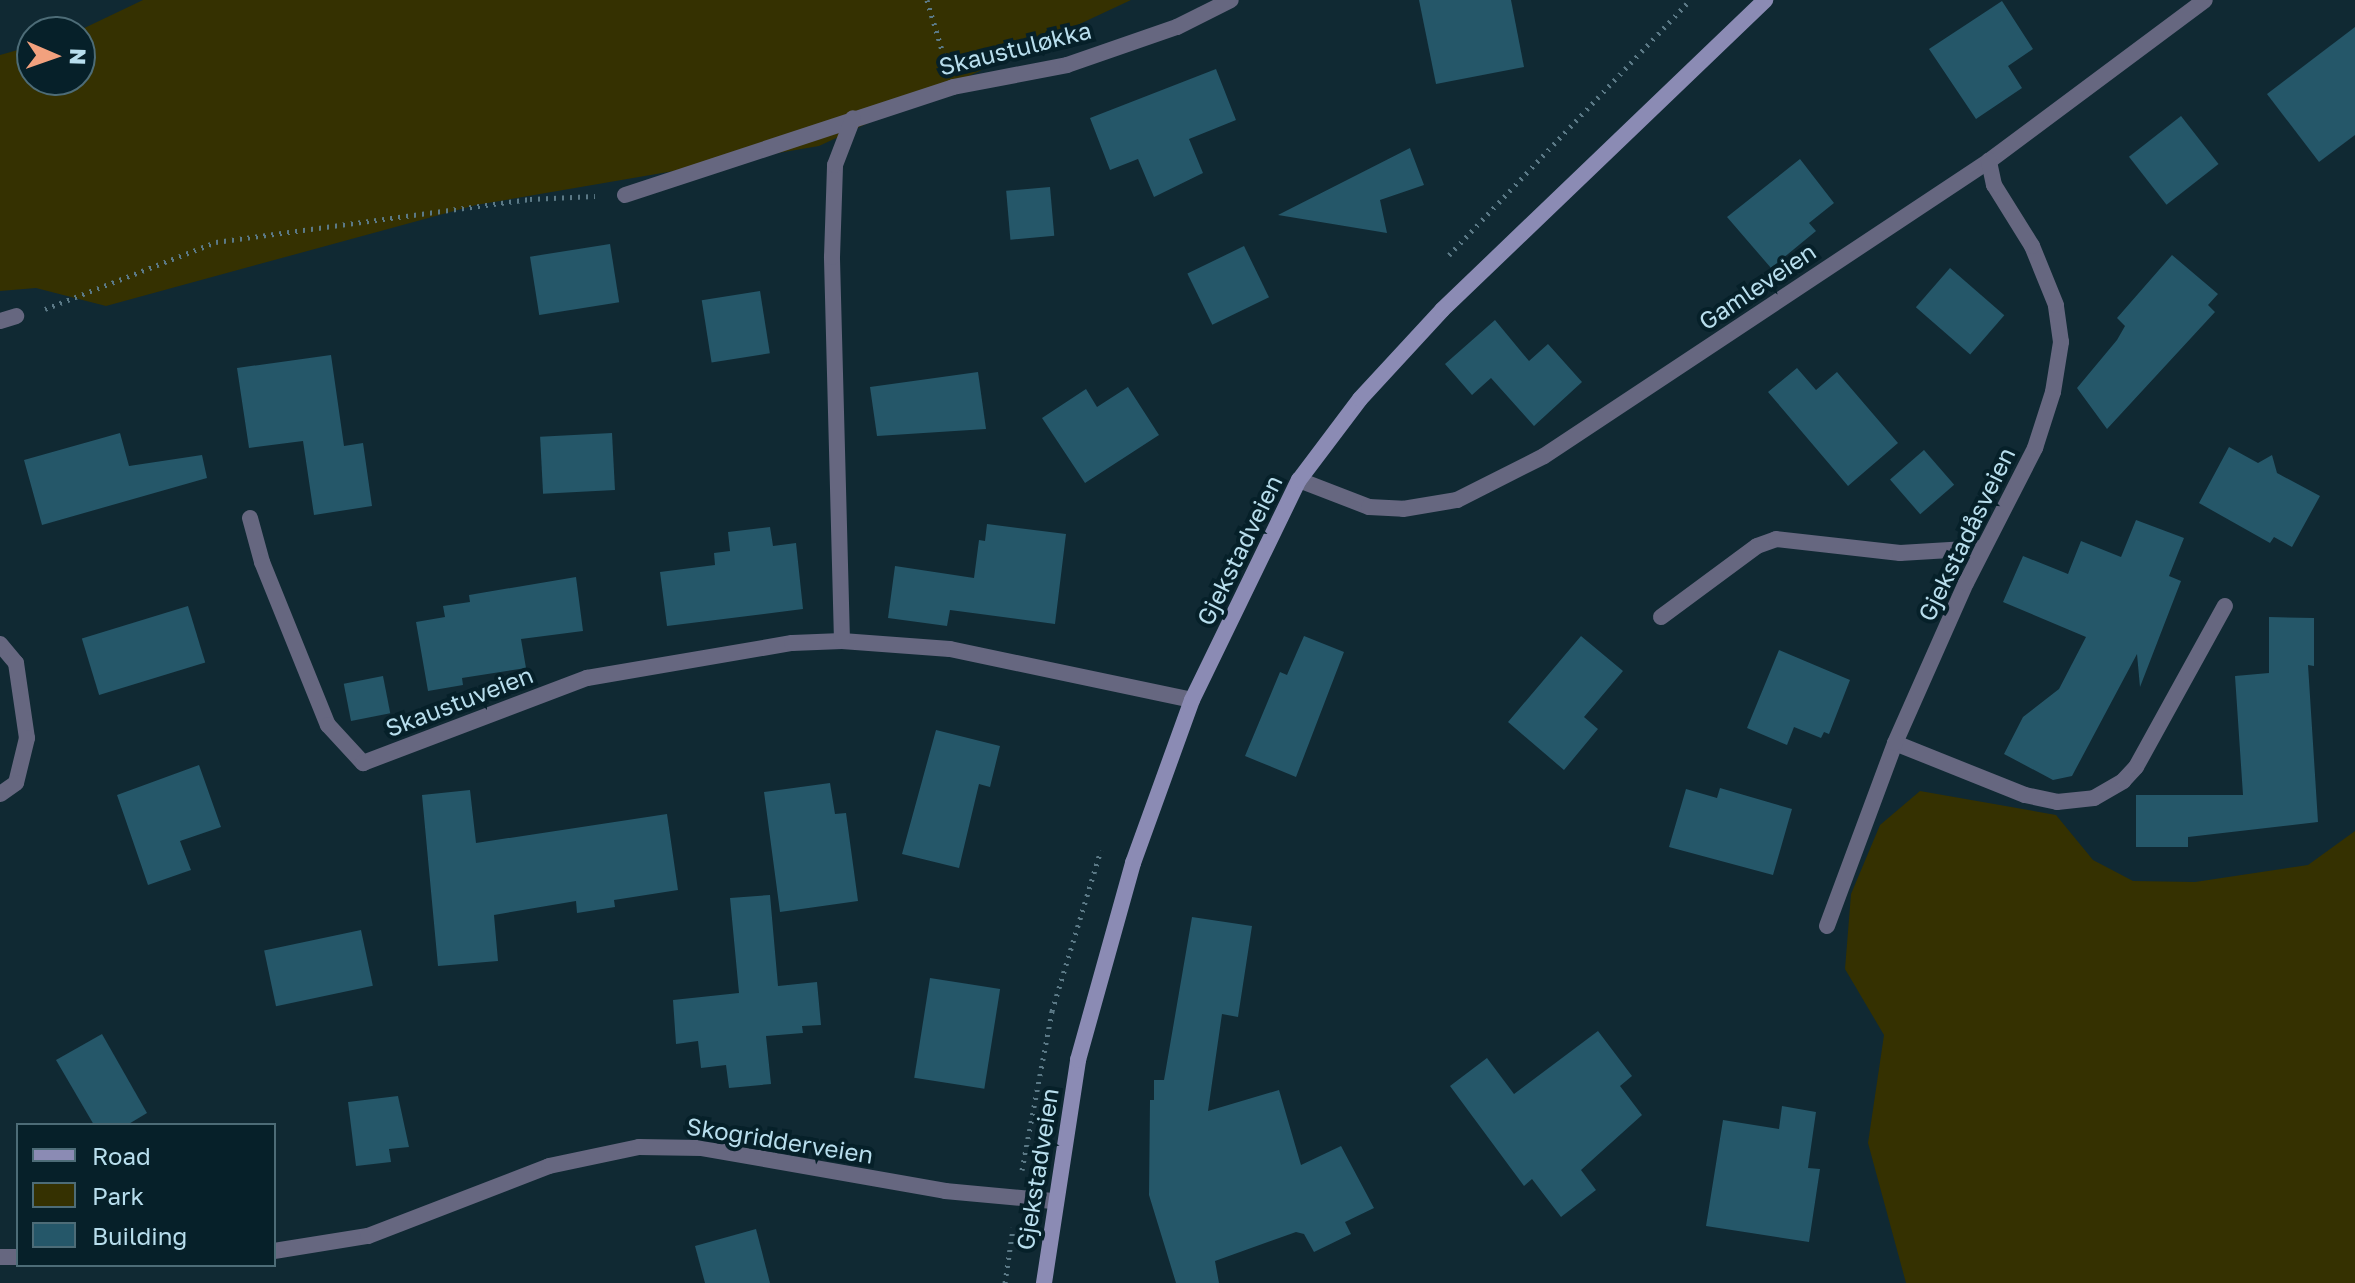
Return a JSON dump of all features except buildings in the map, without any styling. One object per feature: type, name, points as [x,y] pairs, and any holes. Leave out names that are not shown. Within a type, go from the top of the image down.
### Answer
[{"type":"street","name":"Skaustuløkka","points":[[625,195],[953,87],[1067,65],[1177,27],[1231,0]]},
{"type":"street","name":"Gjekstadveien","points":[[1044,1283],[1053,1201],[1100,967],[1192,700],[1299,480],[1360,399],[1442,310],[1765,0]]},
{"type":"street","name":"Gamleveien","points":[[1299,480],[1369,507],[1403,509],[1457,500],[1544,456],[1989,161],[2205,0]]},
{"type":"street","points":[[842,641],[832,257],[835,165],[853,118]]},
{"type":"street","name":"Gjekstadåsveien","points":[[1827,926],[1895,743],[1983,548],[2035,448],[2053,392],[2061,342],[2045,272],[1994,185],[1989,161]]},
{"type":"street","name":"Skaustuveien","points":[[250,518],[262,562],[328,725],[363,763],[587,678],[792,643],[842,641],[950,649],[1192,700]]},
{"type":"street","points":[[1661,617],[1757,546],[1776,539],[1900,553],[1983,548]]},
{"type":"street","points":[[1895,743],[2025,795],[2057,802],[2094,798],[2123,781],[2136,767],[2225,606]]},
{"type":"street","points":[[0,644],[16,663],[27,738],[16,783],[0,794]]},
{"type":"street","name":"Skogridderveien","points":[[276,1251],[368,1236],[549,1166],[639,1147],[702,1148],[912,1186],[1053,1201]]},
{"type":"path","points":[[927,0],[938,33]]},
{"type":"path","points":[[8,318],[53,307],[216,242],[530,199],[625,195]]},
{"type":"path","points":[[1005,1283],[1014,1219]]},
{"type":"green space","points":[[143,0],[1131,0],[819,146],[476,205],[106,306],[36,288],[0,291],[0,55],[16,50],[16,96],[96,96],[96,22]]},
{"type":"green space","points":[[1920,791],[2056,815],[2093,860],[2133,881],[2195,882],[2308,865],[2355,831],[2355,1283],[1906,1283],[1868,1143],[1884,1035],[1845,969],[1851,894],[1880,825]]}]
